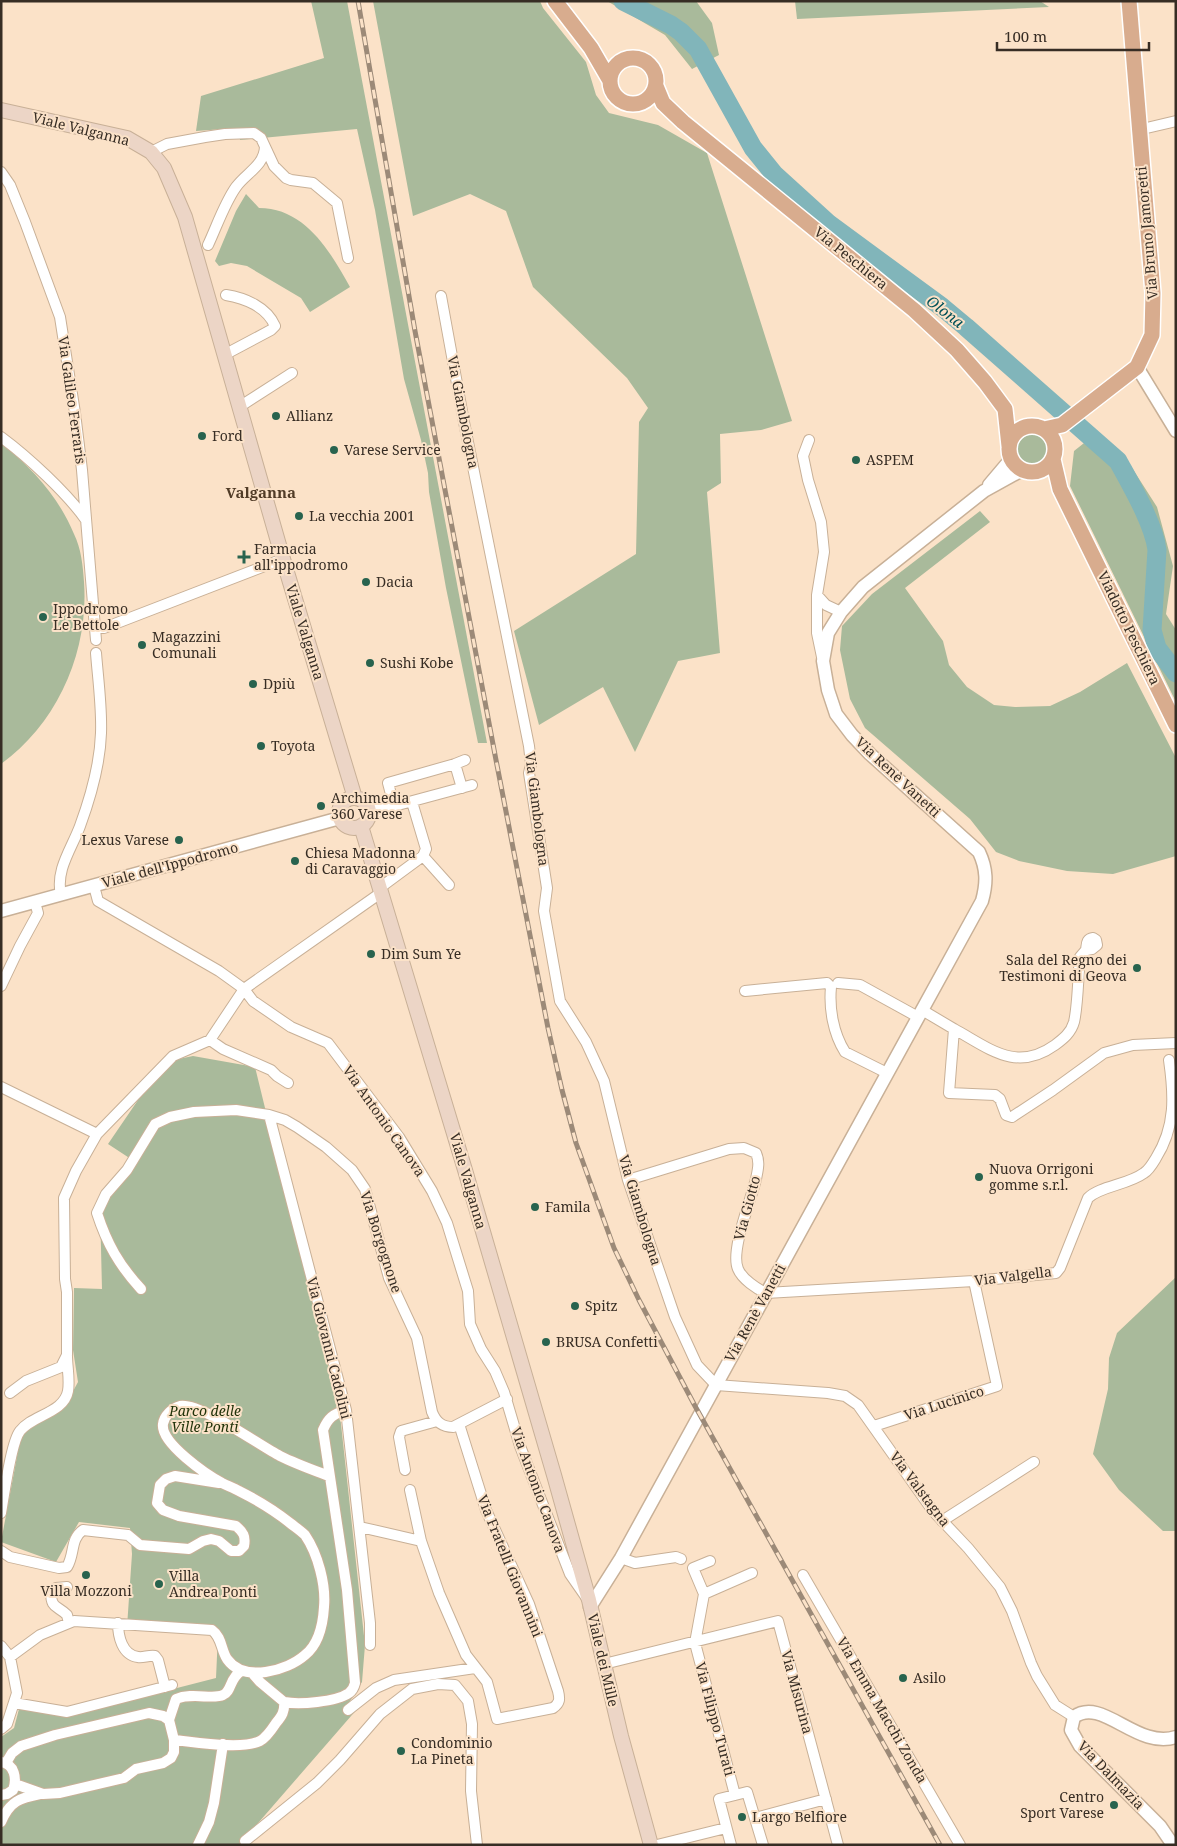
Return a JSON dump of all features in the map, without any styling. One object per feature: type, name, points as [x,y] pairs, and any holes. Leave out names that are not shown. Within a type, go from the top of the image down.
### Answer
[{"type":"main road","name":"Via Peschiera","points":[[555,1],[591,48],[609,79],[610,87],[618,100],[632,105],[659,109],[683,122]]},
{"type":"main road","name":"Via Bruno Jamoretti","points":[[1044,432],[1062,425],[1137,367],[1152,335],[1153,293],[1138,130],[1129,1]]},
{"type":"main road","name":"Via Peschiera","points":[[591,48],[624,59],[637,58],[651,66],[656,79],[656,86],[664,103],[683,122],[914,310],[957,350],[1006,409],[1044,432]]},
{"type":"main road","points":[[609,79],[614,67],[624,59]]},
{"type":"main road","points":[[632,105],[647,100],[653,94],[656,86]]},
{"type":"main road","name":"Viale Valganna","points":[[1,110],[127,138],[150,152],[164,168],[185,218],[283,559],[360,800]]},
{"type":"main road","points":[[1006,409],[1010,453],[1015,466],[1060,488]]},
{"type":"main road","points":[[1010,453],[1011,440],[1020,429],[1044,432],[1055,448],[1054,458],[1060,488]]},
{"type":"main road","points":[[1024,471],[1035,472],[1043,470],[1054,458]]},
{"type":"main road","name":"Viadotto Peschiera","points":[[1060,488],[1176,725]]},
{"type":"main road","points":[[360,800],[367,806],[365,822],[355,828],[348,827],[343,824],[340,818],[340,806],[344,802],[360,800]]},
{"type":"main road","name":"Viale Valganna","points":[[365,822],[381,890],[554,1475]]},
{"type":"main road","name":"Viale dei Mille","points":[[554,1475],[589,1604],[620,1736],[651,1845]]},
{"type":"street","points":[[1138,130],[1176,121]]},
{"type":"street","points":[[150,152],[167,144],[225,134],[254,133],[261,138],[266,146],[274,166],[286,178],[313,182],[337,203],[348,258]]},
{"type":"street","points":[[208,245],[231,195],[239,183],[262,161],[266,146]]},
{"type":"street","name":"Via Galileo Ferraris","points":[[1,172],[10,185],[60,317],[75,413],[87,522],[96,640]]},
{"type":"street","points":[[224,355],[275,326],[267,315],[253,303],[226,295]]},
{"type":"street","name":"Via Giambologna","points":[[441,296],[464,422],[529,746],[532,764],[529,773],[547,888],[544,911],[560,1001],[586,1042],[604,1081],[628,1180],[675,1317],[697,1365],[716,1385]]},
{"type":"street","points":[[1137,367],[1176,431]]},
{"type":"street","points":[[239,407],[292,373]]},
{"type":"street","points":[[1,437],[15,447],[62,492],[87,522]]},
{"type":"street","points":[[809,440],[803,456],[821,522],[824,552],[817,595],[817,633],[823,660]]},
{"type":"street","name":"Via Renè Vanetti","points":[[984,491],[1010,453]]},
{"type":"street","name":"Via Renè Vanetti","points":[[589,1604],[622,1558],[982,901],[986,885],[986,871],[979,852],[884,766],[852,735],[836,714],[828,690],[823,660],[828,634],[841,612],[863,587],[984,491],[1024,471]]},
{"type":"street","points":[[62,492],[74,495],[79,493],[83,486]]},
{"type":"street","points":[[95,628],[104,628],[283,559]]},
{"type":"street","points":[[817,595],[826,605],[841,612]]},
{"type":"street","points":[[61,894],[59,887],[64,859],[79,827],[94,781],[101,733],[96,653]]},
{"type":"street","points":[[394,802],[388,783],[465,760]]},
{"type":"street","points":[[360,800],[371,804],[412,802],[467,786],[455,764]]},
{"type":"street","points":[[365,822],[375,812],[394,802]]},
{"type":"street","points":[[1,1513],[18,1432],[28,1422],[60,1405],[68,1392],[64,1198],[76,1171],[97,1134],[173,1056],[210,1040],[244,989],[381,890],[423,856],[426,849],[412,802]]},
{"type":"street","name":"Viale dell'Ippodromo","points":[[1,911],[340,818]]},
{"type":"street","points":[[423,856],[450,885]]},
{"type":"street","name":"Via Antonio Canova","points":[[94,886],[98,901],[219,971],[244,989],[253,1001],[291,1027],[328,1043],[399,1137],[432,1191],[447,1222],[468,1291],[470,1324],[507,1398],[520,1446],[570,1574],[589,1604]]},
{"type":"street","points":[[1,986],[38,914],[35,902]]},
{"type":"street","points":[[838,983],[860,985],[954,1029],[1006,1057],[1023,1059],[1043,1054],[1066,1037],[1074,1023],[1080,957],[1086,950]]},
{"type":"street","points":[[745,991],[827,983],[831,987],[831,1011],[841,1046],[845,1052],[887,1073]]},
{"type":"street","points":[[954,1029],[949,1093],[995,1095],[1000,1099],[1006,1115],[1012,1117],[1104,1053],[1133,1046],[1176,1043]]},
{"type":"street","points":[[210,1040],[222,1049],[271,1070],[288,1082]]},
{"type":"street","name":"Via Valgella","points":[[766,1293],[1056,1273],[1060,1268],[1088,1198],[1093,1192],[1119,1185],[1145,1173],[1159,1153],[1172,1113],[1173,1093],[1169,1060]]},
{"type":"street","points":[[1,1087],[97,1134]]},
{"type":"street","name":"Via Borgognone","points":[[141,1289],[124,1271],[104,1234],[97,1213],[106,1194],[128,1170],[155,1124],[170,1117],[194,1112],[236,1110],[264,1114],[285,1120],[326,1146],[352,1170],[365,1189],[390,1278],[417,1338],[432,1412],[437,1422]]},
{"type":"street","name":"Via Giovanni Cadolini","points":[[264,1114],[346,1410],[370,1623],[370,1646]]},
{"type":"street","name":"Via Giotto","points":[[628,1180],[729,1149],[744,1148],[756,1153],[759,1161],[735,1254],[738,1269],[755,1288],[766,1293]]},
{"type":"street","name":"Via Lucinico","points":[[874,1426],[997,1386],[974,1280]]},
{"type":"street","points":[[10,1393],[26,1381],[61,1367],[67,1355]]},
{"type":"street","name":"Via Valstagna","points":[[716,1385],[828,1393],[845,1396],[858,1405],[933,1511],[968,1548],[1000,1587],[1012,1611],[1030,1663],[1055,1705],[1074,1717]]},
{"type":"street","points":[[405,1470],[399,1436],[401,1431],[437,1422],[444,1427],[453,1427],[507,1398]]},
{"type":"street","points":[[10,1657],[40,1635],[74,1621],[212,1630],[220,1640],[226,1657],[233,1666],[241,1671],[253,1674],[290,1664],[305,1655],[314,1644],[323,1624],[325,1599],[322,1577],[314,1552],[304,1534],[278,1514],[239,1491],[223,1484],[202,1470],[167,1440],[163,1424],[168,1412],[181,1406],[196,1409],[279,1456],[330,1476]]},
{"type":"street","points":[[253,1674],[284,1702],[303,1704],[338,1697],[350,1692],[355,1683],[347,1590],[323,1430],[327,1421],[335,1413],[346,1410]]},
{"type":"street","name":"Via Fratelli Giovannini","points":[[459,1424],[486,1510],[529,1604],[560,1699],[558,1705],[553,1708],[497,1719],[487,1682],[475,1668]]},
{"type":"street","points":[[942,1520],[1034,1462]]},
{"type":"street","points":[[1,1551],[10,1557],[59,1568],[67,1567],[71,1561],[74,1540],[77,1534],[83,1530],[128,1535],[140,1545],[189,1549],[202,1541],[211,1539],[219,1541],[231,1551],[238,1551],[244,1546],[246,1538],[243,1532],[236,1526],[179,1516],[162,1510],[158,1503],[160,1485],[166,1479],[175,1476],[223,1484]]},
{"type":"street","points":[[348,1710],[376,1688],[394,1680],[475,1668],[459,1642],[421,1541],[410,1490]]},
{"type":"street","points":[[360,1527],[421,1541]]},
{"type":"street","points":[[622,1558],[632,1563],[676,1557],[681,1558]]},
{"type":"street","points":[[695,1643],[704,1594],[693,1568],[710,1561]]},
{"type":"street","points":[[704,1594],[752,1573]]},
{"type":"street","name":"Via Emma Macchi Zonda","points":[[803,1575],[960,1845]]},
{"type":"street","points":[[66,1624],[67,1615],[54,1607],[51,1602],[51,1592],[56,1588],[67,1588]]},
{"type":"street","name":"Via Misurina","points":[[604,1664],[778,1621],[838,1845]]},
{"type":"street","points":[[14,1703],[67,1712],[169,1686],[155,1656],[138,1657],[129,1653],[121,1642],[118,1623]]},
{"type":"street","name":"Via Filippo Turati","points":[[695,1643],[735,1795]]},
{"type":"street","points":[[1,1646],[10,1657],[17,1693],[8,1724],[1,1729]]},
{"type":"street","points":[[1,1822],[5,1813],[15,1801],[124,1778],[136,1770],[163,1763],[171,1758],[174,1752],[174,1740],[169,1720],[176,1699],[184,1696],[198,1695],[221,1696],[228,1692],[234,1676],[241,1671]]},
{"type":"street","points":[[245,1840],[317,1782],[340,1760],[380,1714],[412,1689],[438,1684],[455,1685],[468,1701],[472,1724],[471,1791],[477,1845]]},
{"type":"street","points":[[174,1740],[250,1745],[262,1740],[282,1716],[285,1708],[284,1702]]},
{"type":"street","points":[[1074,1717],[1080,1712],[1089,1711],[1104,1715],[1145,1737],[1158,1740],[1176,1737]]},
{"type":"street","points":[[1,1795],[13,1790],[15,1784],[11,1766],[4,1762],[21,1746],[55,1735],[150,1713],[163,1716],[169,1720]]},
{"type":"street","name":"Via Dalmazia","points":[[1074,1717],[1071,1730],[1080,1746],[1160,1826],[1173,1845]]},
{"type":"street","points":[[198,1845],[209,1822],[214,1803],[223,1744]]},
{"type":"street","points":[[15,1784],[43,1794]]},
{"type":"street","points":[[731,1845],[719,1800],[747,1792],[763,1845]]},
{"type":"street","points":[[755,1818],[826,1799]]},
{"type":"street","points":[[657,1845],[726,1828]]},
{"type":"green space","points":[[311,1],[347,1],[487,743],[478,743],[446,588],[429,492],[428,473],[404,379],[375,210],[357,129],[240,140],[238,128],[196,131],[201,96],[324,58]]},
{"type":"green space","points":[[373,1],[540,1],[543,8],[586,62],[596,95],[609,113],[658,125],[707,153],[792,421],[761,430],[720,434],[721,483],[707,492],[720,653],[678,661],[635,752],[603,687],[539,725],[514,631],[636,554],[639,422],[648,408],[627,378],[533,287],[506,211],[470,194],[413,216]]},
{"type":"green space","points":[[607,1],[696,1],[712,23],[719,55],[692,69],[665,35]]},
{"type":"green space","points":[[795,1],[1040,1],[1049,7],[797,19]]},
{"type":"green space","points":[[246,194],[259,208],[275,210],[290,215],[303,224],[325,246],[350,287],[310,312],[301,298],[247,266],[231,263],[219,266],[215,261],[236,211]]},
{"type":"green space","points":[[1098,432],[1127,460],[1157,507],[1173,566],[1166,614],[1176,630],[1176,702],[1070,486],[1074,451]]},
{"type":"green space","points":[[1033,434],[1044,439],[1049,450],[1044,461],[1033,466],[1022,461],[1017,450],[1022,439]]},
{"type":"green space","name":"Ippodromo Le Bettole","points":[[1,443],[44,484],[68,520],[81,557],[84,582],[84,608],[81,634],[75,659],[66,684],[54,707],[39,728],[1,764]]},
{"type":"green space","points":[[980,511],[990,522],[905,588],[943,641],[949,665],[967,687],[994,705],[1015,707],[1050,706],[1080,692],[1127,663],[1176,758],[1176,856],[1113,874],[1067,871],[1019,861],[996,852],[970,819],[865,728],[850,699],[840,650],[842,626],[872,594]]},
{"type":"green space","name":"Parco delle Ville Ponti","points":[[193,1056],[255,1067],[340,1415],[365,1645],[362,1682],[350,1701],[358,1708],[239,1845],[1,1845],[1,1737],[14,1728],[19,1709],[68,1716],[216,1678],[218,1634],[127,1627],[132,1554],[130,1528],[79,1522],[56,1562],[1,1542],[21,1435],[65,1406],[78,1382],[73,1350],[74,1288],[102,1289],[100,1207],[137,1163],[108,1144],[164,1062]]},
{"type":"green space","points":[[1176,1277],[1176,1531],[1163,1531],[1119,1490],[1093,1454],[1108,1389],[1109,1358],[1117,1333]]},
{"type":"waterway","name":"Olona","points":[[623,1],[671,25],[698,49],[753,148],[774,174],[829,224],[942,307],[966,327],[1118,461],[1141,505],[1155,540],[1157,550],[1152,630],[1157,648],[1176,673]]},
{"type":"railway","points":[[358,1],[415,331],[496,760],[548,1028],[576,1143],[614,1248],[639,1300],[695,1406],[940,1845]]},
{"type":"place","name":"Allianz","points":[[276,416]]},
{"type":"place","name":"Ford","points":[[202,436]]},
{"type":"place","name":"Varese Service","points":[[334,450]]},
{"type":"place","name":"ASPEM","points":[[856,460]]},
{"type":"place","name":"La vecchia 2001","points":[[299,516]]},
{"type":"place","name":"Farmacia all'ippodromo","points":[[244,557]]},
{"type":"place","name":"Dacia","points":[[366,582]]},
{"type":"place","name":"Ippodromo Le Bettole","points":[[43,617]]},
{"type":"place","name":"Magazzini Comunali","points":[[142,645]]},
{"type":"place","name":"Sushi Kobe","points":[[370,663]]},
{"type":"place","name":"Dpiù","points":[[253,684]]},
{"type":"place","name":"Toyota","points":[[261,746]]},
{"type":"place","name":"Archimedia 360 Varese","points":[[321,806]]},
{"type":"place","name":"Lexus Varese","points":[[179,840]]},
{"type":"place","name":"Chiesa Madonna di Caravaggio","points":[[295,861]]},
{"type":"place","name":"Dim Sum Ye","points":[[371,954]]},
{"type":"place","name":"Sala del Regno dei Testimoni di Geova","points":[[1137,968]]},
{"type":"place","name":"Nuova Orrigoni gomme s.r.l.","points":[[979,1177]]},
{"type":"place","name":"Famila","points":[[535,1207]]},
{"type":"place","name":"Spitz","points":[[575,1306]]},
{"type":"place","name":"BRUSA Confetti","points":[[546,1342]]},
{"type":"place","name":"Villa Mozzoni","points":[[86,1575]]},
{"type":"place","name":"Villa Andrea Ponti","points":[[159,1584]]},
{"type":"place","name":"Asilo","points":[[903,1678]]},
{"type":"place","name":"Condominio La Pineta","points":[[401,1751]]},
{"type":"place","name":"Centro Sport Varese","points":[[1114,1805]]},
{"type":"place","name":"Largo Belfiore","points":[[742,1817]]},
{"type":"district","name":"Valganna","points":[[261,493]]}]
